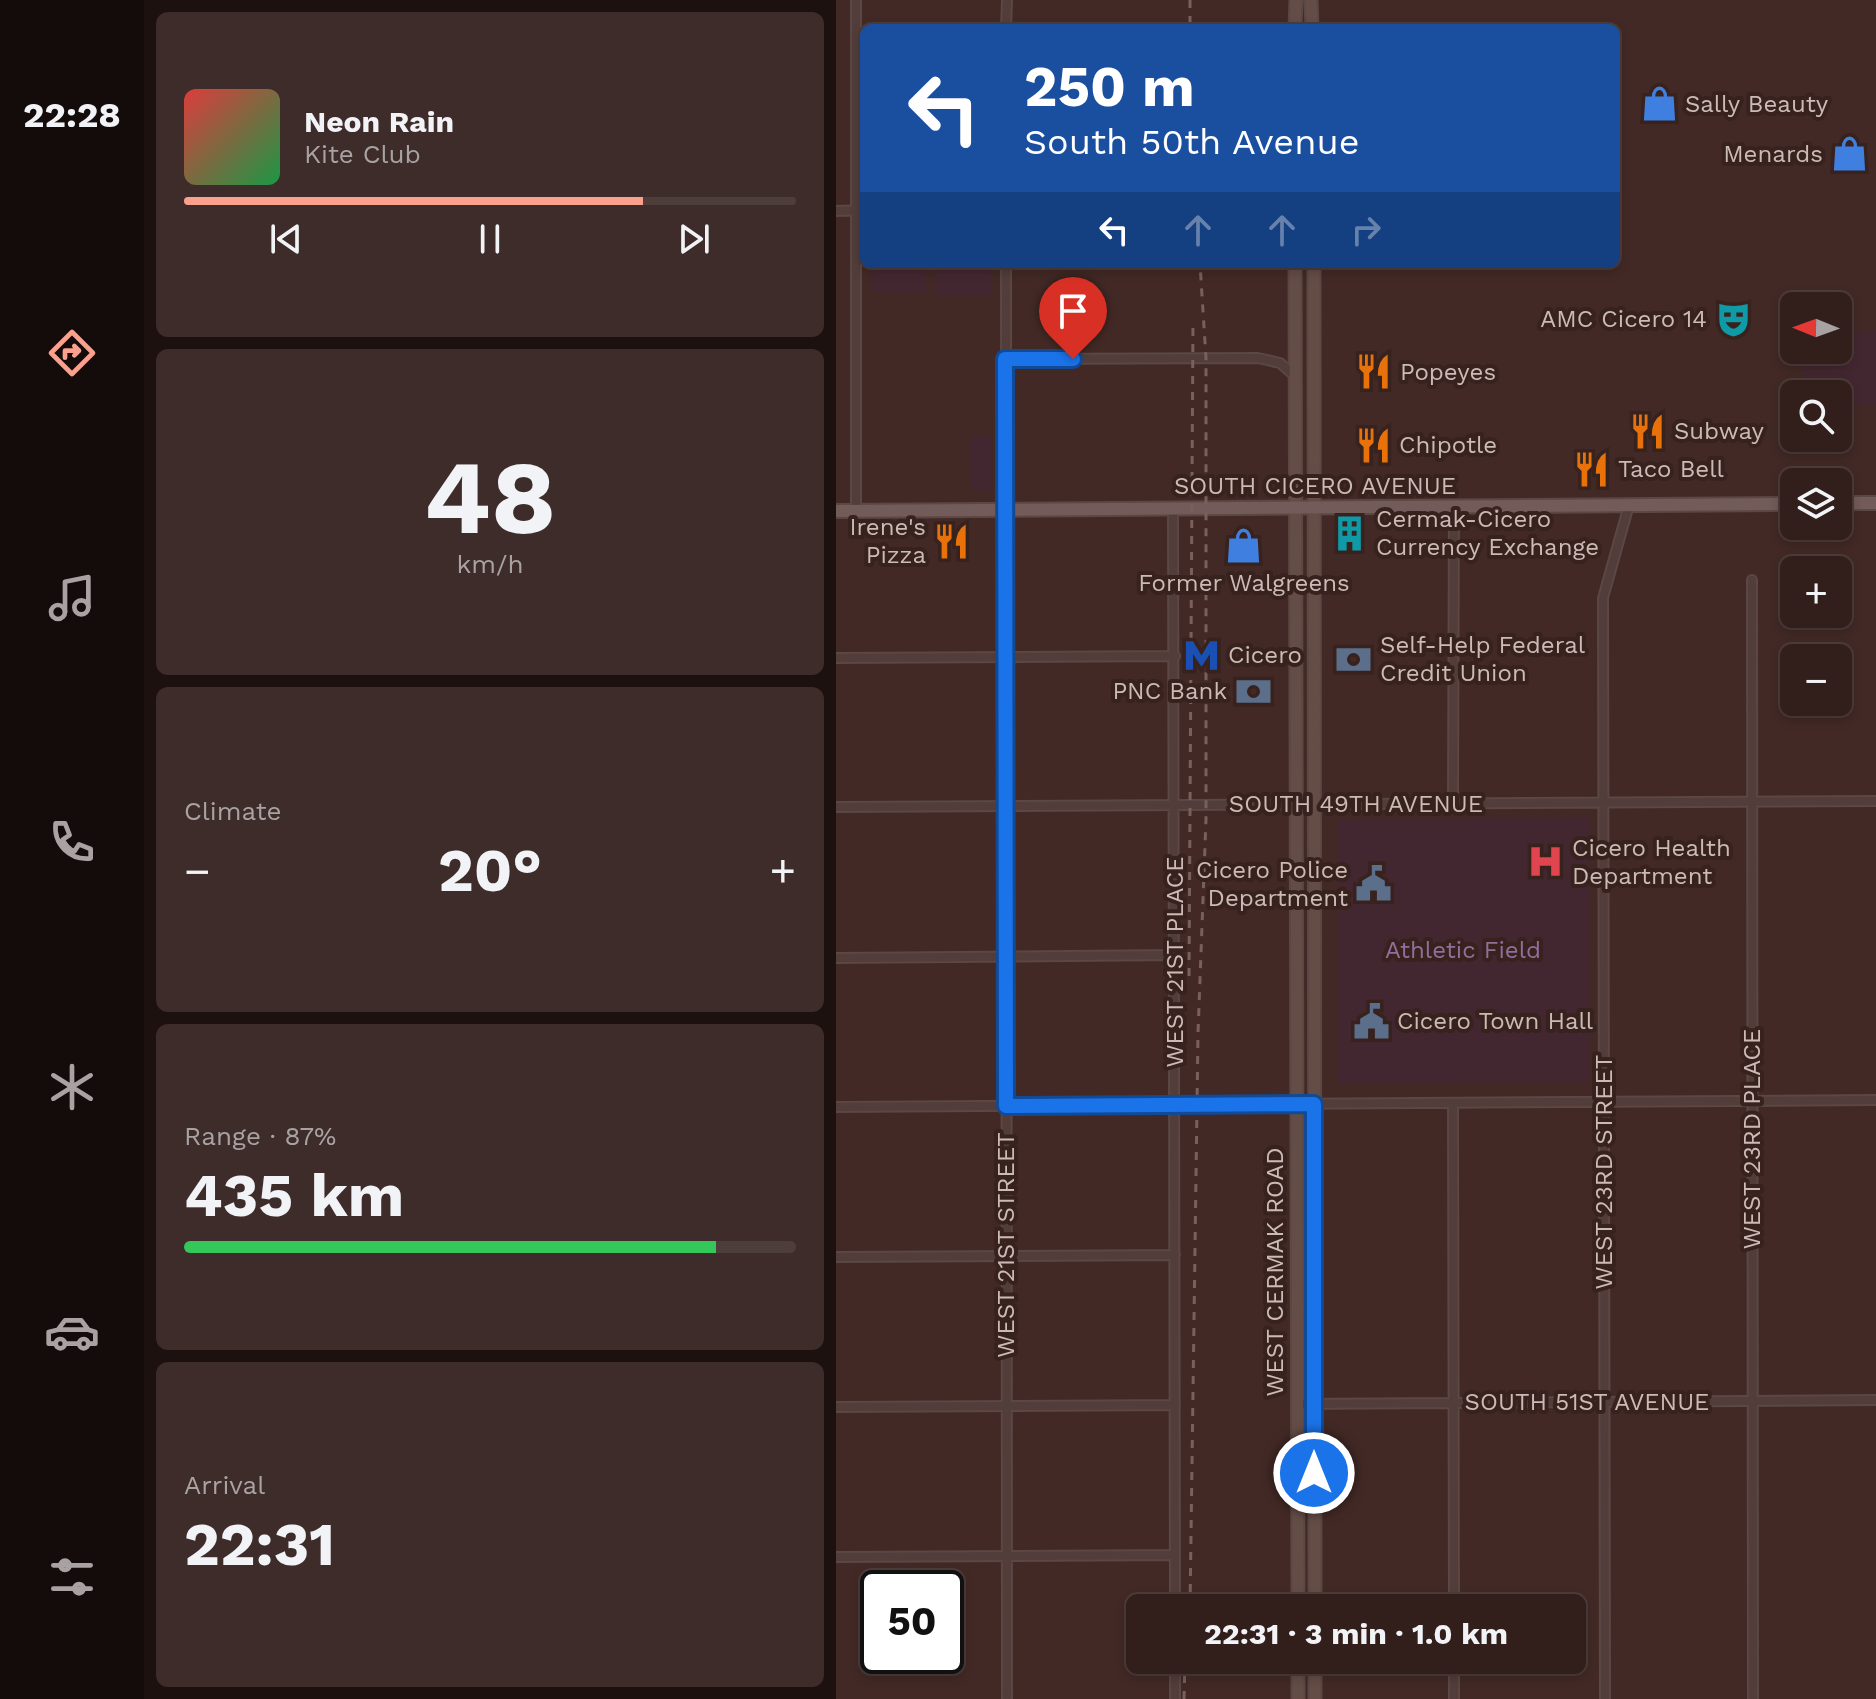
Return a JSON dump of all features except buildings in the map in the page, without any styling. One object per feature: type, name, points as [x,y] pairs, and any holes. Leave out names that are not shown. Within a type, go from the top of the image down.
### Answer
[{"type":"main road","points":[[1295,24],[1296,0]]},
{"type":"main road","points":[[1311,0],[1312,24]]},
{"type":"main road","name":"WEST CERMAK ROAD","points":[[1295,268],[1298,1594]]},
{"type":"main road","name":"WEST CERMAK ROAD","points":[[1314,268],[1315,1594]]},
{"type":"main road","points":[[1852,503],[1876,503]]},
{"type":"main road","name":"SOUTH CICERO AVENUE","points":[[836,511],[1780,504]]},
{"type":"main road","points":[[1298,1674],[1298,1699]]},
{"type":"main road","points":[[1315,1674],[1315,1699]]},
{"type":"street","points":[[856,0],[860,210],[856,511]]},
{"type":"street","points":[[1006,24],[1007,0]]},
{"type":"street","points":[[836,211],[860,210]]},
{"type":"street","name":"WEST 21ST STREET","points":[[1006,268],[1007,1699]]},
{"type":"street","points":[[1005,359],[1258,358],[1280,363],[1295,376]]},
{"type":"street","name":"WEST 23RD STREET","points":[[1605,1699],[1603,598],[1629,505]]},
{"type":"street","points":[[1453,804],[1454,507]]},
{"type":"street","name":"WEST 21ST PLACE","points":[[1173,509],[1175,1594]]},
{"type":"street","name":"WEST 23RD PLACE","points":[[1752,580],[1753,1699]]},
{"type":"street","points":[[836,658],[1175,656]]},
{"type":"street","name":"SOUTH 49TH AVENUE","points":[[836,807],[1876,801]]},
{"type":"street","points":[[836,958],[1175,955]]},
{"type":"street","points":[[836,1107],[1876,1100]]},
{"type":"street","points":[[1453,1103],[1454,1594]]},
{"type":"street","points":[[836,1257],[1175,1255]]},
{"type":"street","name":"SOUTH 51ST AVENUE","points":[[1297,1404],[1876,1400]]},
{"type":"street","points":[[836,1407],[1175,1405]]},
{"type":"street","points":[[836,1557],[1175,1555]]},
{"type":"street","points":[[1175,1674],[1175,1699]]},
{"type":"street","points":[[1454,1674],[1454,1699]]},
{"type":"green space","points":[[873,268],[925,268],[925,293],[872,292]]},
{"type":"green space","points":[[935,268],[991,268],[992,295],[936,296]]},
{"type":"green space","points":[[1852,332],[1876,332],[1876,406],[1852,406],[1852,380],[1803,380],[1803,364],[1852,364]]},
{"type":"green space","points":[[992,436],[992,489],[971,490],[970,437]]},
{"type":"green space","name":"Athletic Field","points":[[1589,818],[1590,1082],[1338,1083],[1337,819]]},
{"type":"railway","points":[[1190,0],[1190,24]]},
{"type":"railway","points":[[1190,1594],[1198,1033],[1206,819],[1206,358],[1200,268]]},
{"type":"railway","points":[[1189,976],[1193,320]]},
{"type":"railway","points":[[1184,1699],[1185,1674]]},
{"type":"place","name":"Sally Beauty","points":[[1659,104]]},
{"type":"place","name":"Menards","points":[[1849,154]]},
{"type":"place","name":"AMC Cicero 14","points":[[1733,319]]},
{"type":"place","name":"Popeyes","points":[[1374,372]]},
{"type":"place","name":"Subway","points":[[1648,431]]},
{"type":"place","name":"Chipotle","points":[[1373,445]]},
{"type":"place","name":"Taco Bell","points":[[1592,469]]},
{"type":"place","name":"Cermak-Cicero Currency Exchange","points":[[1350,533]]},
{"type":"place","name":"Irene's Pizza","points":[[952,541]]},
{"type":"place","name":"Former Walgreens","points":[[1244,546]]},
{"type":"place","name":"Cicero","points":[[1202,655]]},
{"type":"place","name":"Self-Help Federal Credit Union","points":[[1354,659]]},
{"type":"place","name":"PNC Bank","points":[[1253,691]]},
{"type":"place","name":"Cicero Health Department","points":[[1546,862]]},
{"type":"place","name":"Cicero Police Department","points":[[1374,884]]},
{"type":"place","name":"Cicero Town Hall","points":[[1371,1021]]},
{"type":"route","points":[[1073,359],[1005,359],[1006,1106],[1314,1104],[1314,1473]]}]
